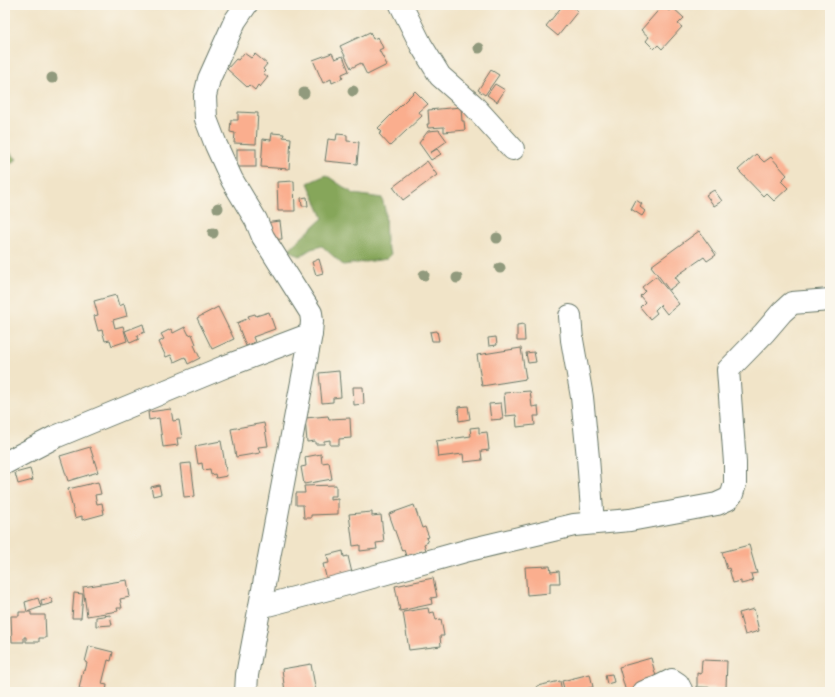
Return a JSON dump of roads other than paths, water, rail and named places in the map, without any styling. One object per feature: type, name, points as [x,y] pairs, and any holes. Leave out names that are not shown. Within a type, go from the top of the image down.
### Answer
[{"type":"street","points":[[246,5],[235,21],[209,79],[204,96],[206,119],[232,180],[256,220],[263,237],[311,313],[312,321],[311,334],[247,674],[246,692]]},
{"type":"street","points":[[401,5],[421,45],[440,76],[474,105],[513,149]]},
{"type":"street","points":[[260,607],[469,550],[574,525],[630,520],[717,504],[728,499],[732,494],[735,484],[735,462],[728,370],[792,303],[830,300]]},
{"type":"street","points":[[570,316],[572,340],[582,397],[593,523]]},
{"type":"street","points":[[5,463],[54,437],[224,367],[311,334]]},
{"type":"street","points":[[644,692],[672,680],[678,684],[682,692]]}]
